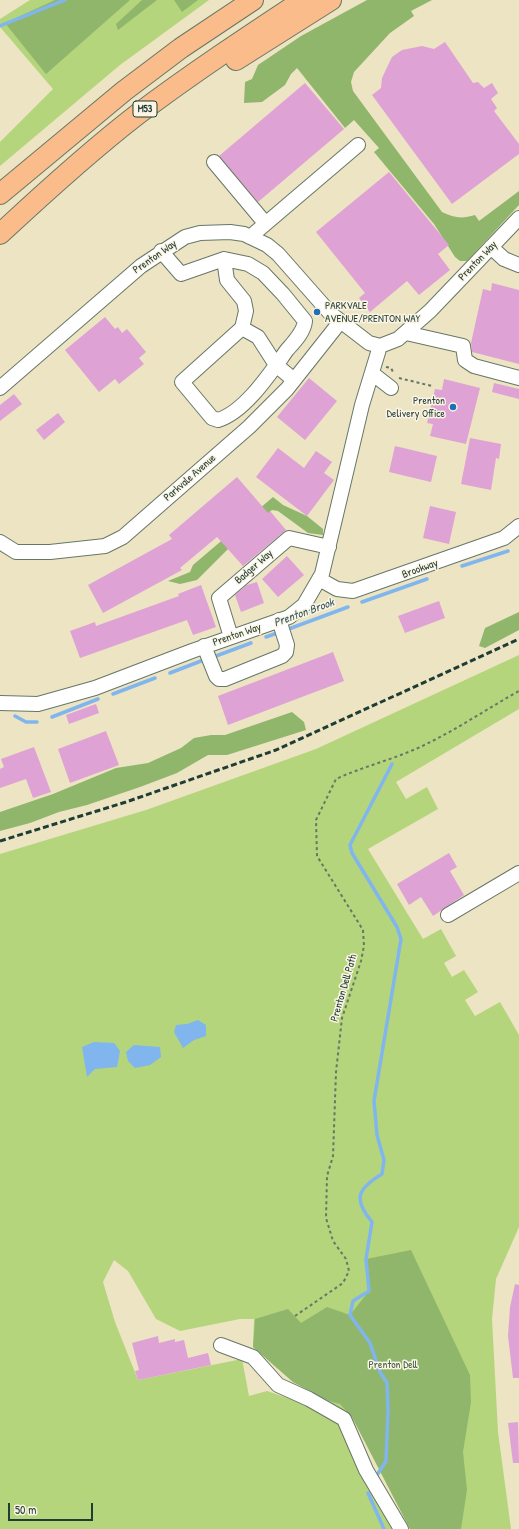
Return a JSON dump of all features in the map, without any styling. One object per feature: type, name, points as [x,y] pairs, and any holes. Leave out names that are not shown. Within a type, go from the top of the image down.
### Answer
[{"type":"highway","points":[[180,48],[237,0]]},
{"type":"highway","name":"M53","points":[[0,194],[124,91],[180,48],[253,0]]},
{"type":"highway","name":"M53","points":[[0,234],[37,199],[137,115],[232,47],[303,0]]},
{"type":"highway","points":[[37,199],[231,63],[331,0]]},
{"type":"street","points":[[250,237],[358,145]]},
{"type":"street","points":[[214,162],[265,223]]},
{"type":"street","name":"Prenton Way","points":[[0,388],[141,266],[161,251],[185,237],[200,233],[230,232],[250,237],[268,245],[278,254],[330,313],[369,343],[380,346],[390,343],[406,333],[430,311],[519,218]]},
{"type":"street","points":[[491,247],[504,259],[519,265]]},
{"type":"street","points":[[161,251],[181,274],[224,259],[248,264],[263,273],[303,317],[304,326],[266,380],[228,416],[218,420],[212,418],[183,385],[183,379],[226,344],[242,328],[246,311],[244,302],[227,280],[224,259]]},
{"type":"street","name":"Parkvale Avenue","points":[[0,542],[16,552],[50,552],[105,546],[123,537],[249,427],[294,380],[340,322]]},
{"type":"street","points":[[242,328],[258,337],[276,365],[294,380]]},
{"type":"street","points":[[406,333],[463,346],[465,360],[474,366],[519,378]]},
{"type":"street","name":"Prenton Way","points":[[0,703],[38,704],[96,688],[204,646],[279,620],[289,616],[304,606],[319,579],[329,547],[362,405],[380,346]]},
{"type":"street","points":[[374,369],[391,388]]},
{"type":"street","name":"Brookway","points":[[319,579],[337,589],[353,591],[504,538],[519,526]]},
{"type":"street","name":"Badger Way","points":[[231,637],[219,598],[289,538],[329,547]]},
{"type":"street","points":[[204,646],[216,676],[219,679],[225,679],[282,656],[286,652],[287,644],[279,620]]},
{"type":"street","points":[[448,915],[519,873]]},
{"type":"street","points":[[221,1346],[253,1357],[278,1385],[309,1399],[344,1420],[366,1470],[401,1529]]},
{"type":"path","points":[[374,369],[391,368],[396,377],[432,386]]},
{"type":"path","name":"Prenton Dell Path","points":[[295,1316],[343,1283],[349,1271],[346,1260],[334,1241],[326,1218],[327,1176],[333,1156],[336,1072],[342,1018],[361,961],[364,946],[362,930],[318,856],[316,820],[336,779],[356,770],[385,762],[418,748],[456,729],[519,691]]},
{"type":"green space","points":[[30,0],[209,0],[120,65],[0,166],[0,142],[53,89],[0,27],[0,19]]},
{"type":"green space","points":[[55,0],[130,0],[46,74],[5,23]]},
{"type":"green space","points":[[142,0],[157,0],[118,30],[116,24]]},
{"type":"green space","points":[[174,0],[198,0],[182,12]]},
{"type":"green space","points":[[367,0],[432,0],[411,11],[414,16],[390,33],[354,72],[351,82],[353,91],[442,212],[450,216],[458,217],[475,215],[479,221],[519,191],[519,205],[467,261],[460,261],[455,257],[434,224],[374,152],[379,148],[354,120],[345,128],[297,68],[291,74],[285,85],[262,102],[244,103],[245,82],[252,79],[258,65],[301,36]]},
{"type":"green space","points":[[273,497],[283,505],[307,516],[323,529],[323,535],[308,533],[278,511],[272,510],[234,543],[197,580],[180,584],[168,581],[190,572],[193,565]]},
{"type":"green space","points":[[519,612],[519,630],[485,648],[479,646],[485,628]]},
{"type":"green space","points":[[519,655],[519,709],[396,782],[406,799],[427,787],[438,809],[368,849],[423,939],[441,929],[456,956],[444,963],[452,977],[464,970],[478,992],[465,1000],[475,1016],[500,1002],[519,1035],[519,1227],[496,1279],[492,1319],[498,1432],[511,1529],[410,1529],[352,1417],[329,1401],[293,1382],[253,1347],[254,1319],[240,1319],[180,1331],[156,1319],[128,1271],[114,1260],[103,1282],[115,1322],[138,1380],[242,1359],[249,1396],[267,1391],[305,1404],[339,1423],[392,1529],[0,1529],[0,854],[146,810],[316,749]]},
{"type":"green space","points":[[292,712],[304,722],[306,730],[227,755],[208,755],[177,773],[140,787],[87,805],[59,812],[30,823],[0,831],[0,812],[53,794],[116,768],[148,763],[181,748],[194,738],[211,735],[225,735]]},
{"type":"green space","name":"Prenton Dell","points":[[411,1250],[470,1375],[471,1402],[463,1452],[467,1490],[461,1529],[410,1529],[352,1417],[340,1404],[329,1401],[293,1382],[253,1347],[255,1319],[288,1309],[301,1323],[327,1307],[350,1315],[369,1291],[366,1259]]},
{"type":"water","points":[[198,1020],[206,1025],[206,1036],[194,1040],[183,1048],[174,1032],[176,1025],[187,1024]]},
{"type":"water","points":[[94,1042],[114,1043],[120,1051],[117,1067],[95,1069],[87,1077],[82,1047]]},
{"type":"water","points":[[134,1045],[160,1047],[161,1057],[150,1065],[135,1068],[128,1061],[126,1052]]},
{"type":"building","points":[[445,42],[473,83],[478,82],[484,88],[492,83],[498,93],[491,99],[497,108],[494,111],[519,144],[519,154],[452,204],[372,95],[381,88],[382,78],[392,57],[402,50],[422,46],[434,49]]},
{"type":"building","points":[[305,83],[344,129],[258,202],[219,156]]},
{"type":"building","points":[[389,172],[449,245],[438,254],[450,270],[419,295],[407,281],[370,312],[359,298],[365,293],[316,232]]},
{"type":"building","points":[[492,283],[519,290],[519,364],[472,352],[471,343],[483,289],[491,291]]},
{"type":"building","points":[[105,317],[115,329],[118,327],[122,333],[127,329],[146,352],[139,358],[144,364],[119,384],[115,379],[99,392],[65,350]]},
{"type":"building","points":[[309,378],[337,401],[305,440],[277,417]]},
{"type":"building","name":"Prenton Delivery Office","points":[[444,379],[480,388],[466,444],[430,436],[433,424],[427,423],[435,389],[442,390]]},
{"type":"building","points":[[494,383],[519,389],[519,399],[492,392]]},
{"type":"building","points":[[14,394],[22,404],[0,421],[0,405]]},
{"type":"building","points":[[58,413],[65,422],[44,440],[36,430]]},
{"type":"building","points":[[470,438],[501,444],[499,459],[496,458],[491,490],[461,484]]},
{"type":"building","points":[[395,446],[437,456],[431,482],[389,472]]},
{"type":"building","points":[[278,448],[304,468],[316,451],[332,462],[324,473],[334,480],[307,516],[256,477]]},
{"type":"building","points":[[237,477],[268,513],[270,511],[286,530],[243,566],[217,537],[180,568],[182,570],[103,613],[88,585],[172,539],[169,535]]},
{"type":"building","points":[[430,506],[456,512],[449,544],[423,538]]},
{"type":"building","points":[[287,556],[304,575],[278,597],[262,579]]},
{"type":"building","points":[[257,582],[264,603],[241,612],[235,595],[247,585]]},
{"type":"building","points":[[201,585],[216,627],[193,635],[187,620],[80,658],[70,631],[95,622],[96,626],[179,596],[178,594]]},
{"type":"building","points":[[439,601],[445,618],[405,633],[398,616]]},
{"type":"building","points":[[333,652],[344,681],[228,725],[218,696]]},
{"type":"building","points":[[96,704],[99,713],[69,724],[66,715]]},
{"type":"building","points":[[106,731],[119,765],[70,783],[58,749]]},
{"type":"building","points":[[34,747],[51,792],[33,798],[26,779],[0,788],[0,769],[4,767],[1,759]]},
{"type":"building","points":[[449,853],[457,867],[450,871],[464,895],[433,916],[421,897],[409,905],[397,884]]},
{"type":"building","points":[[515,1284],[519,1285],[519,1378],[513,1378],[508,1336],[510,1307]]},
{"type":"building","points":[[158,1336],[159,1343],[175,1339],[175,1342],[184,1340],[188,1358],[208,1353],[211,1365],[138,1380],[135,1371],[139,1370],[132,1343]]},
{"type":"building","points":[[518,1422],[519,1463],[513,1463],[508,1423]]},
{"type":"waterway","points":[[0,26],[65,0]]},
{"type":"waterway","name":"Prenton Brook","points":[[462,566],[508,551]]},
{"type":"waterway","name":"Prenton Brook","points":[[362,602],[427,579]]},
{"type":"waterway","name":"Prenton Brook","points":[[286,630],[348,607]]},
{"type":"waterway","name":"Prenton Brook","points":[[266,637],[280,632]]},
{"type":"waterway","name":"Prenton Brook","points":[[216,656],[251,643]]},
{"type":"waterway","name":"Prenton Brook","points":[[170,673],[201,661]]},
{"type":"waterway","name":"Prenton Brook","points":[[113,694],[155,678]]},
{"type":"waterway","name":"Prenton Brook","points":[[52,717],[98,699]]},
{"type":"waterway","name":"Prenton Brook","points":[[15,716],[26,722],[37,722]]},
{"type":"waterway","points":[[377,1475],[386,1461],[388,1411],[387,1383],[380,1372],[370,1343],[350,1315],[353,1301],[369,1291],[366,1259],[372,1222],[362,1207],[360,1195],[367,1185],[382,1174],[384,1160],[377,1135],[374,1101],[401,939],[397,927],[352,853],[350,845],[392,764]]},
{"type":"waterway","points":[[368,1493],[384,1529]]},
{"type":"railway","points":[[0,841],[126,802],[276,750],[519,639]]},
{"type":"place","name":"PARKVALE AVENUE/PRENTON WAY","points":[[317,312]]},
{"type":"place","name":"Prenton Delivery Office","points":[[453,407]]}]
